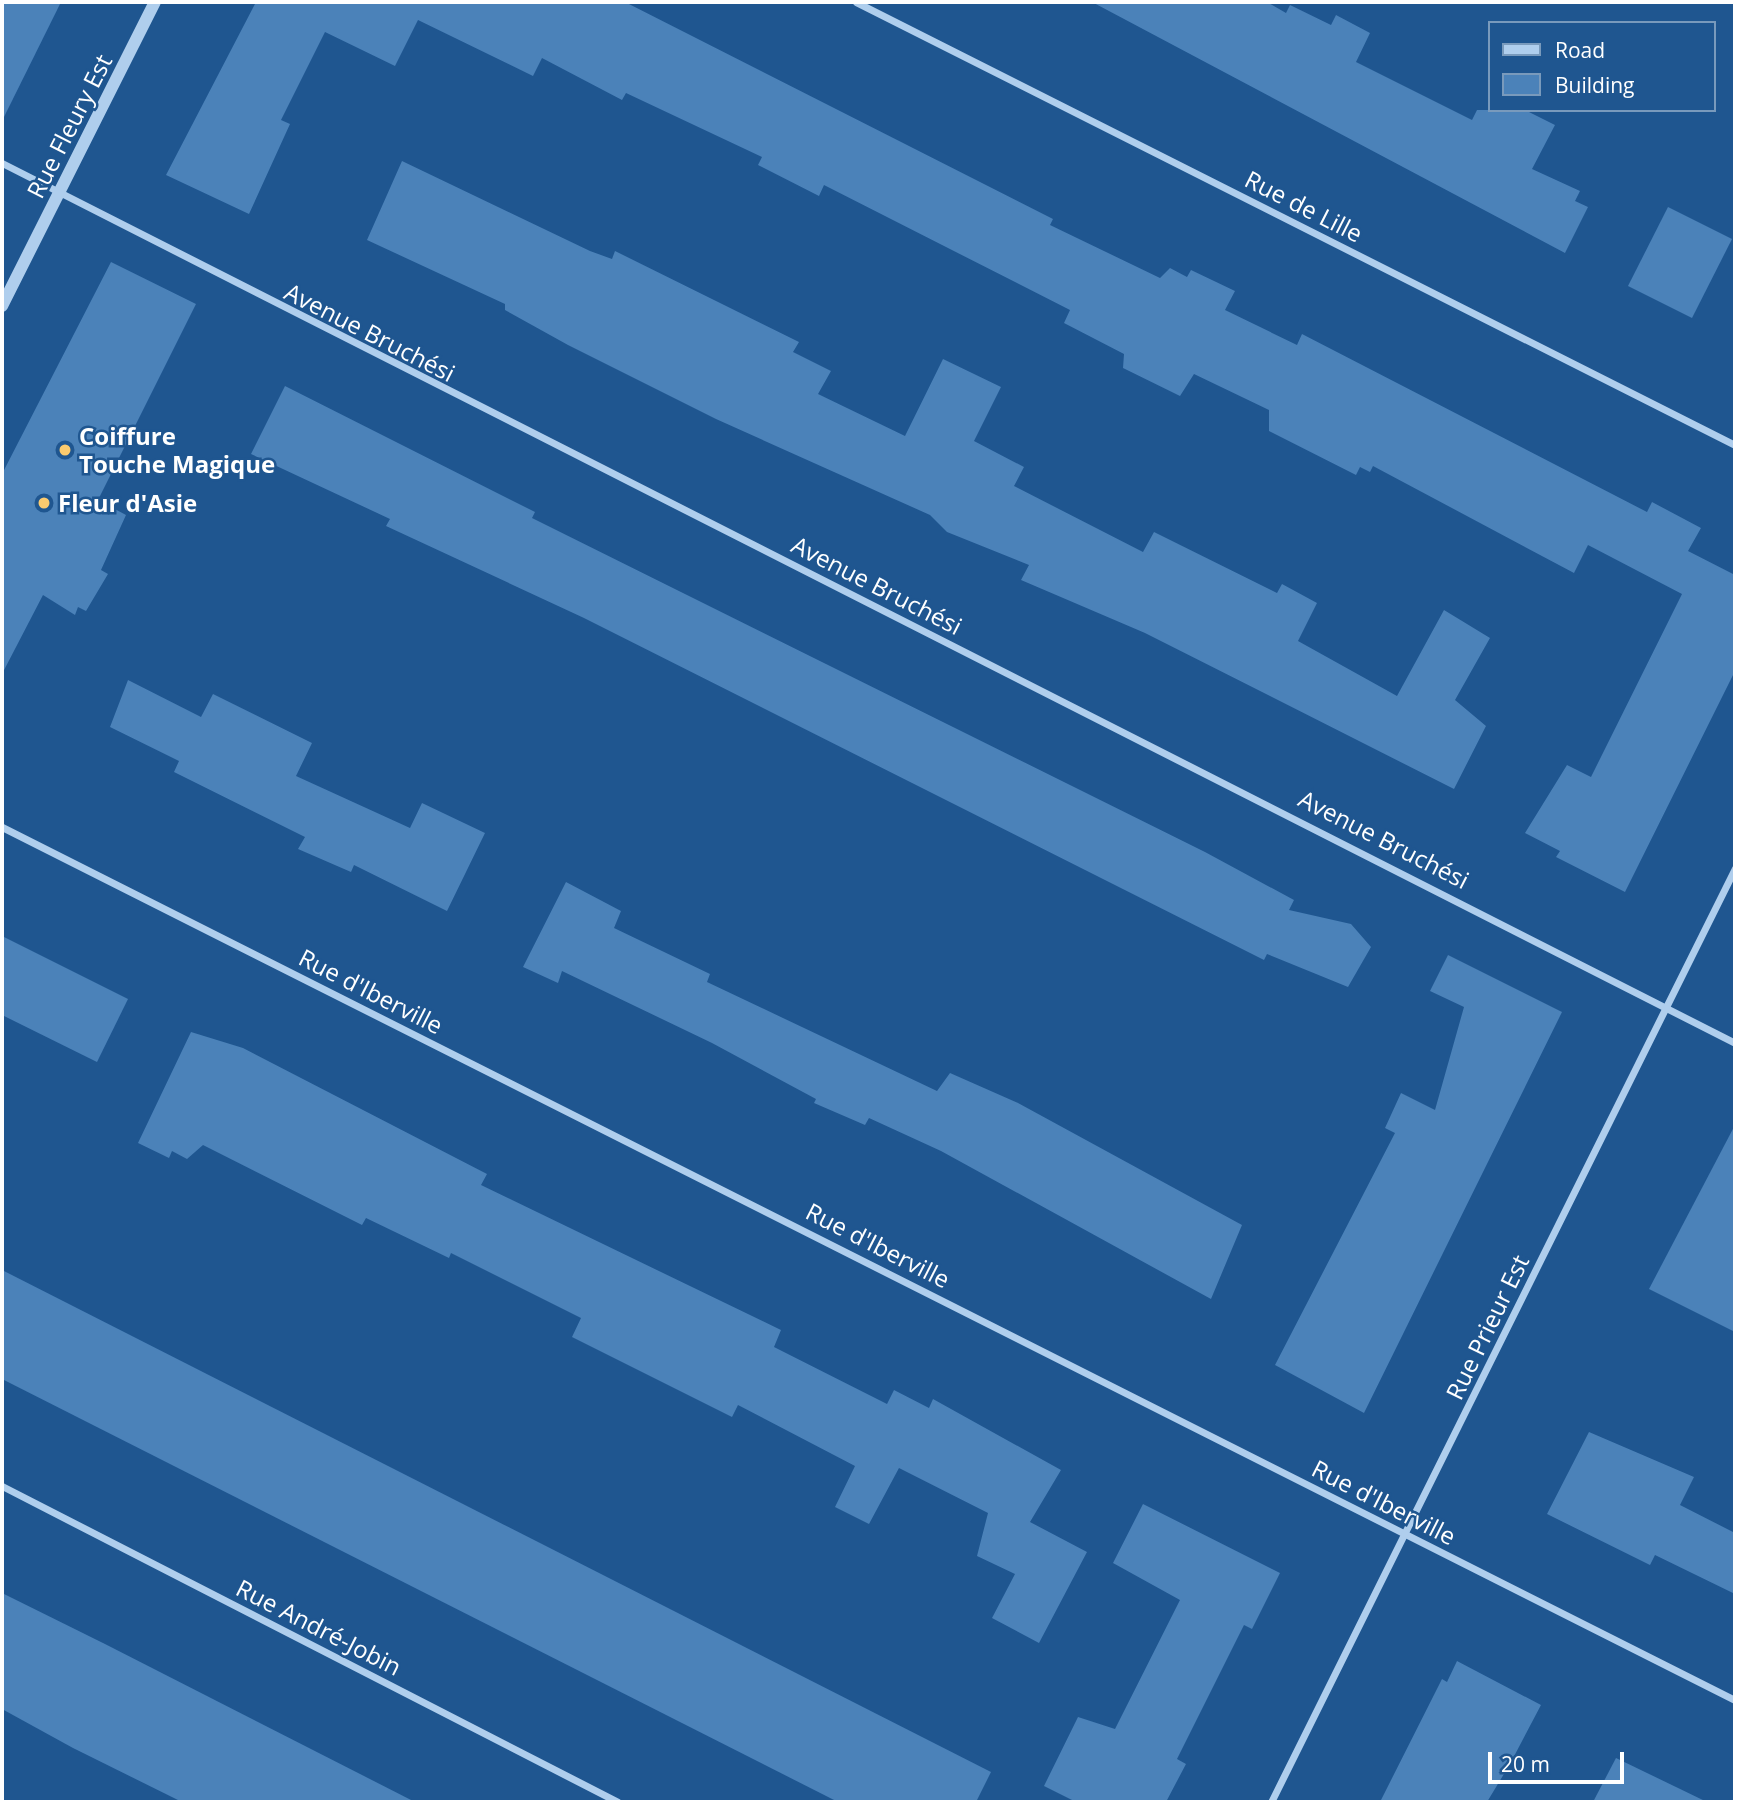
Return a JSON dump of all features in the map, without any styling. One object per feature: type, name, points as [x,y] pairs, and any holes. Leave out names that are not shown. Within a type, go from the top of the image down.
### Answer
[{"type":"street","name":"Rue Fleury Est","points":[[2,306],[155,2]]},
{"type":"street","name":"Rue de Lille","points":[[856,2],[1735,445]]},
{"type":"street","name":"Avenue Bruchési","points":[[2,163],[1735,1043]]},
{"type":"street","name":"Rue d'Iberville","points":[[2,827],[1735,1700]]},
{"type":"street","name":"Rue Prieur Est","points":[[1271,1802],[1407,1536],[1735,868]]},
{"type":"street","name":"Rue André-Jobin","points":[[2,1486],[618,1802]]},
{"type":"building","points":[[2,2],[61,2],[2,121]]},
{"type":"building","points":[[256,2],[625,2],[1053,219],[1050,225],[1160,278],[1170,268],[1187,277],[1191,270],[1235,291],[1225,310],[1297,345],[1302,334],[1647,512],[1652,502],[1701,528],[1688,551],[1735,575],[1735,671],[1625,892],[1556,857],[1560,851],[1525,833],[1567,765],[1591,777],[1682,594],[1588,545],[1574,573],[1373,466],[1370,472],[1360,467],[1356,475],[1269,431],[1269,410],[1194,374],[1180,396],[1123,368],[1124,354],[1064,323],[1070,310],[824,185],[819,196],[758,165],[762,157],[626,93],[622,100],[542,58],[533,76],[418,20],[395,66],[325,32],[281,120],[290,124],[249,214],[166,175]]},
{"type":"building","points":[[1092,2],[1267,2],[1286,13],[1290,5],[1331,25],[1336,15],[1370,33],[1356,62],[1472,120],[1477,110],[1529,112],[1555,125],[1532,169],[1580,191],[1575,201],[1588,207],[1565,253]]},
{"type":"building","points":[[402,161],[590,251],[612,259],[615,251],[799,342],[793,352],[831,371],[818,394],[905,436],[943,359],[1001,387],[974,441],[1024,467],[1014,486],[1143,552],[1154,532],[1277,593],[1282,584],[1317,603],[1298,641],[1397,696],[1444,610],[1490,638],[1455,700],[1486,726],[1454,789],[1145,633],[1021,580],[1029,565],[947,532],[930,515],[716,419],[568,345],[505,310],[505,304],[367,240]]},
{"type":"building","points":[[1668,207],[1732,239],[1692,318],[1628,286]]},
{"type":"building","points":[[111,262],[196,304],[98,500],[126,515],[101,570],[108,574],[86,611],[78,607],[75,615],[43,595],[2,674],[2,474]]},
{"type":"building","points":[[285,386],[535,512],[532,518],[1205,852],[1294,900],[1289,910],[1351,924],[1371,947],[1348,987],[1267,954],[1264,960],[584,618],[386,526],[390,519],[251,454]]},
{"type":"building","points":[[128,680],[201,717],[213,694],[312,743],[296,776],[410,828],[422,803],[485,833],[447,911],[354,865],[351,872],[298,849],[305,837],[174,772],[179,761],[110,727]]},
{"type":"building","points":[[566,882],[621,911],[614,928],[710,974],[707,982],[937,1091],[950,1073],[1018,1103],[1242,1225],[1211,1299],[941,1151],[869,1118],[865,1125],[814,1103],[816,1099],[712,1043],[562,971],[558,983],[523,967]]},
{"type":"building","points":[[2,936],[128,999],[97,1062],[2,1015]]},
{"type":"building","points":[[1448,955],[1562,1012],[1364,1413],[1275,1365],[1395,1133],[1385,1128],[1401,1093],[1435,1110],[1464,1007],[1430,991]]},
{"type":"building","points":[[191,1032],[243,1048],[487,1174],[481,1185],[781,1330],[774,1347],[887,1404],[894,1390],[929,1408],[933,1399],[1061,1470],[1030,1522],[1087,1552],[1039,1643],[992,1618],[1015,1574],[977,1556],[988,1513],[899,1468],[869,1524],[835,1507],[855,1466],[738,1405],[732,1417],[572,1337],[581,1318],[451,1253],[449,1258],[366,1218],[362,1225],[203,1145],[187,1159],[172,1151],[169,1158],[138,1143]]},
{"type":"building","points":[[1735,1125],[1735,1332],[1649,1289]]},
{"type":"building","points":[[2,1270],[991,1772],[976,1802],[838,1802],[2,1379]]},
{"type":"building","points":[[1589,1432],[1694,1477],[1680,1505],[1735,1533],[1735,1594],[1655,1555],[1650,1565],[1547,1514]]},
{"type":"building","points":[[1143,1504],[1280,1573],[1252,1629],[1244,1625],[1177,1759],[1186,1764],[1166,1802],[1076,1802],[1044,1786],[1078,1717],[1115,1729],[1180,1600],[1113,1563]]},
{"type":"building","points":[[2,1593],[415,1802],[182,1802],[73,1748],[2,1709]]},
{"type":"building","points":[[1457,1661],[1541,1705],[1510,1764],[1487,1802],[1380,1802],[1442,1679],[1447,1682]]},
{"type":"building","points":[[1616,1758],[1707,1802],[1593,1802]]},
{"type":"place","name":"Coiffure Touche Magique","points":[[65,450]]},
{"type":"place","name":"Fleur d'Asie","points":[[44,503]]}]
